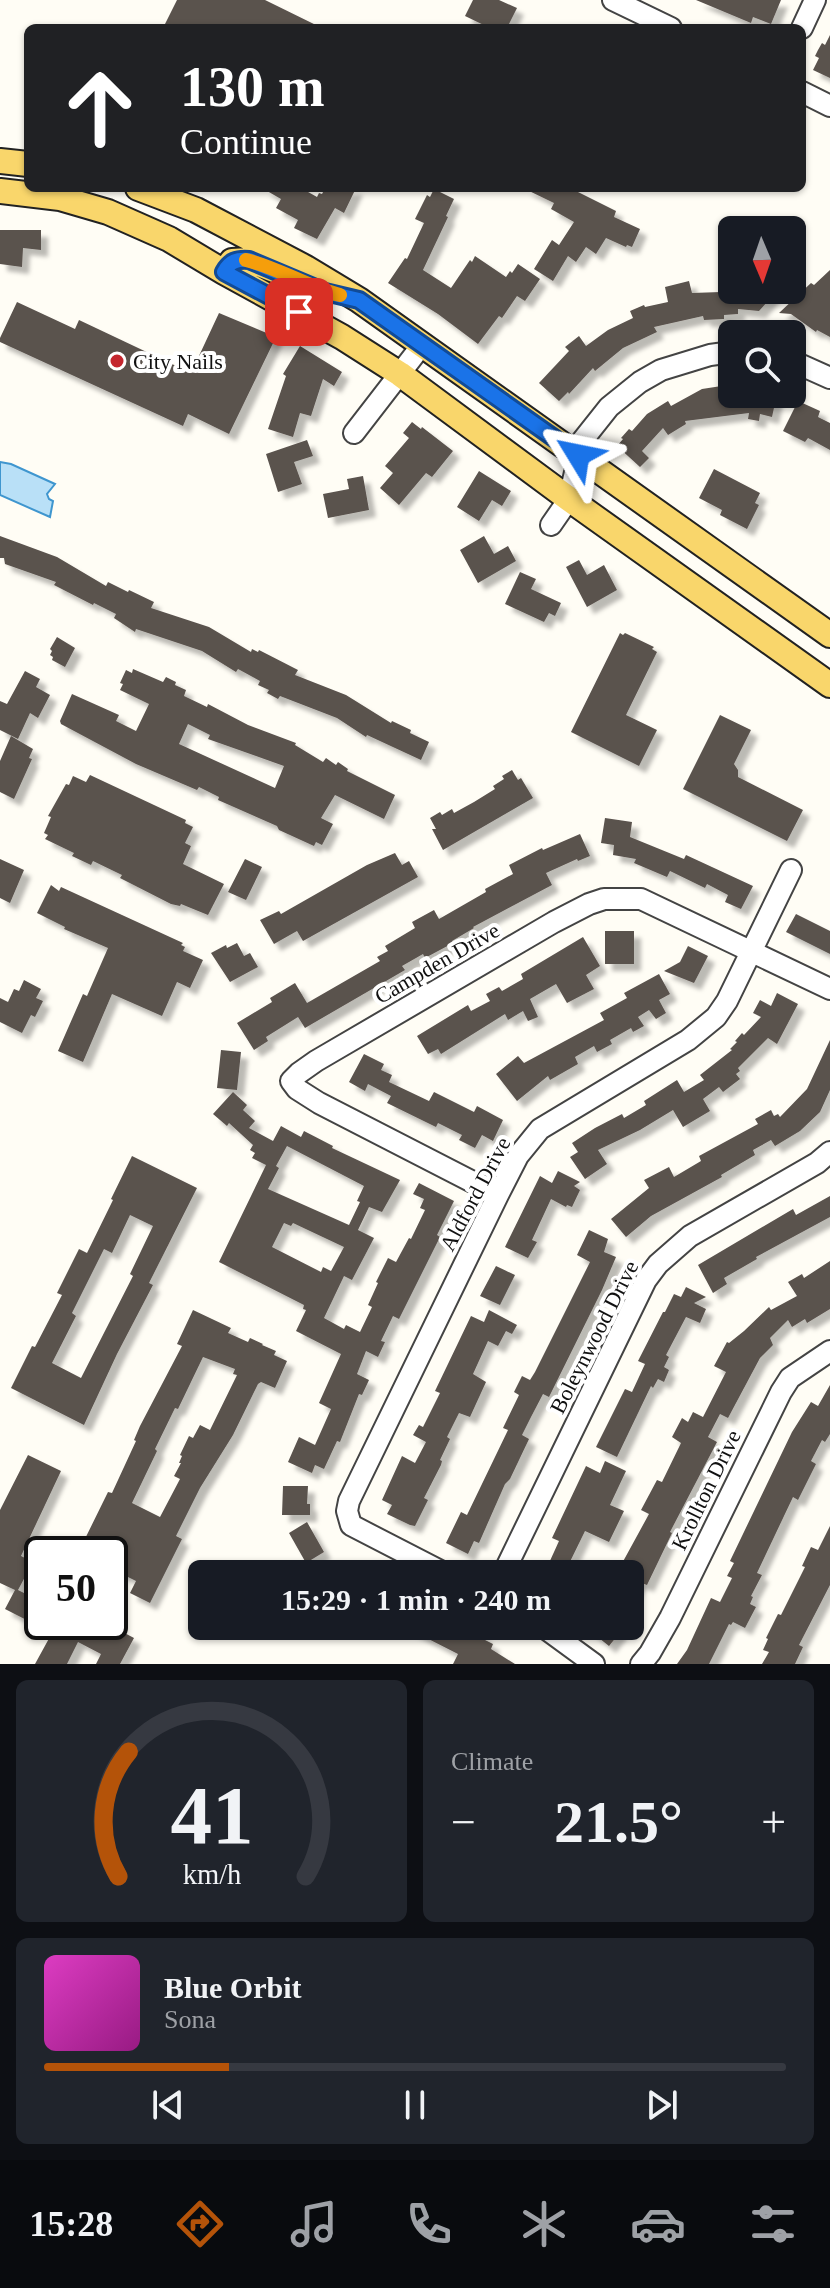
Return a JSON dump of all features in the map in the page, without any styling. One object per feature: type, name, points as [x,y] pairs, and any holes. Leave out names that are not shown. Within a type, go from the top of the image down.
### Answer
[{"type":"main road","points":[[0,161],[24,164]]},
{"type":"main road","points":[[0,191],[60,198],[108,212],[169,239],[331,330],[400,374],[830,685]]},
{"type":"main road","points":[[149,192],[196,210],[359,300],[830,635]]},
{"type":"main road","points":[[224,272],[232,261],[249,260],[325,292],[359,300]]},
{"type":"street","points":[[613,0],[663,24]]},
{"type":"street","points":[[804,24],[815,0]]},
{"type":"street","points":[[806,94],[830,106]]},
{"type":"street","points":[[354,433],[422,345]]},
{"type":"street","points":[[551,525],[569,499],[582,441],[609,407],[661,370],[718,355]]},
{"type":"street","points":[[806,367],[830,378]]},
{"type":"street","name":"Aldford Drive","points":[[419,1560],[351,1525],[347,1519],[349,1501],[518,1156],[540,1129],[704,1029],[727,1001],[791,870]]},
{"type":"street","name":"Campden Drive","points":[[498,1195],[319,1103],[297,1089],[291,1081],[316,1061],[554,922],[604,899],[641,899],[830,989]]},
{"type":"street","name":"Boleynwood Drive","points":[[510,1560],[646,1280],[658,1264],[690,1236],[817,1163],[830,1152]]},
{"type":"street","name":"Krollton Drive","points":[[641,1664],[670,1618],[781,1392],[790,1378],[830,1351]]},
{"type":"street","points":[[561,1640],[594,1664]]},
{"type":"water","points":[[0,462],[55,484],[47,494],[53,501],[50,517],[0,495]]},
{"type":"building","points":[[177,0],[265,0],[314,24],[165,24]]},
{"type":"building","points":[[473,0],[499,0],[517,8],[509,24],[482,24],[465,16]]},
{"type":"building","points":[[696,0],[781,0],[771,24],[753,17],[751,23]]},
{"type":"building","points":[[830,35],[830,78],[813,70],[819,58],[815,56]]},
{"type":"building","points":[[269,192],[308,192],[317,197],[323,192],[354,192],[344,213],[335,208],[317,239],[294,228],[298,220],[276,208],[281,199]]},
{"type":"building","points":[[432,192],[440,192],[454,199],[423,270],[451,288],[475,256],[506,277],[518,264],[540,279],[525,301],[517,296],[478,344],[388,283],[407,259],[424,223],[415,219],[427,195],[430,197]]},
{"type":"building","points":[[531,192],[578,192],[616,211],[614,217],[640,229],[632,247],[606,238],[596,254],[586,247],[576,262],[568,256],[553,281],[534,269],[552,240],[559,245],[574,222],[551,209],[554,203]]},
{"type":"building","points":[[0,230],[41,230],[41,250],[23,248],[22,267],[0,264]]},
{"type":"building","points":[[830,270],[830,337],[816,332],[806,325],[806,320],[779,313],[789,304],[806,304],[806,288],[811,283],[814,285]]},
{"type":"building","points":[[689,281],[692,293],[718,292],[718,304],[765,304],[759,311],[738,309],[738,314],[724,315],[724,319],[704,320],[703,316],[654,327],[657,332],[623,348],[595,371],[593,368],[559,401],[539,383],[569,351],[565,347],[579,336],[586,346],[608,330],[633,318],[630,311],[644,305],[668,302],[665,287]]},
{"type":"building","points":[[17,302],[75,329],[79,320],[191,373],[219,313],[276,337],[229,434],[188,414],[183,426],[0,342]]},
{"type":"building","points":[[300,346],[342,372],[334,386],[323,379],[311,416],[300,413],[293,437],[268,429],[286,376],[283,374]]},
{"type":"building","points":[[718,387],[718,408],[774,408],[772,417],[760,414],[759,421],[748,419],[749,413],[685,421],[686,424],[668,435],[663,428],[642,451],[649,458],[640,467],[617,446],[629,429],[632,431],[647,414],[668,401],[671,406],[702,389]]},
{"type":"building","points":[[806,405],[820,411],[818,417],[830,423],[830,450],[808,438],[805,442],[783,431],[794,408],[806,408]]},
{"type":"building","points":[[412,422],[453,451],[432,477],[426,473],[399,505],[380,488],[393,473],[385,466],[409,438],[403,433]]},
{"type":"building","points":[[307,440],[313,456],[294,462],[302,484],[278,492],[266,454]]},
{"type":"building","points":[[714,469],[760,493],[755,503],[759,505],[747,529],[720,515],[722,510],[699,498]]},
{"type":"building","points":[[479,471],[511,491],[502,506],[492,500],[479,521],[457,507]]},
{"type":"building","points":[[363,476],[369,510],[328,518],[323,494],[349,489],[347,479]]},
{"type":"building","points":[[0,536],[57,557],[106,586],[108,582],[129,590],[154,602],[151,608],[209,627],[251,652],[252,649],[259,650],[298,670],[295,675],[346,695],[429,742],[421,760],[366,737],[337,718],[280,696],[278,699],[258,685],[260,681],[238,669],[236,672],[202,651],[136,629],[135,632],[114,618],[116,614],[54,585],[56,582],[5,564],[4,558],[0,558]]},
{"type":"building","points":[[484,536],[494,554],[508,546],[516,561],[478,583],[460,550]]},
{"type":"building","points":[[579,560],[587,575],[604,565],[617,590],[587,607],[566,567]]},
{"type":"building","points":[[520,572],[536,579],[531,589],[561,603],[555,616],[549,613],[544,622],[505,604]]},
{"type":"building","points":[[620,633],[654,647],[652,649],[657,652],[626,715],[657,730],[639,766],[571,732]]},
{"type":"building","points":[[57,637],[75,648],[65,667],[52,660],[50,655]]},
{"type":"building","points":[[133,669],[163,682],[166,677],[186,690],[184,696],[296,743],[323,762],[326,758],[336,765],[338,762],[347,771],[395,795],[384,819],[335,795],[321,818],[333,824],[322,845],[316,842],[314,846],[218,800],[219,797],[199,787],[197,790],[136,764],[61,724],[72,694],[119,715],[116,721],[136,731],[149,704],[120,690],[126,670],[132,673]],"holes":[[[188,724],[210,735],[208,739],[284,766],[275,788],[179,744]]]},
{"type":"building","points":[[25,671],[40,679],[36,687],[50,695],[38,718],[30,713],[18,739],[0,730],[0,701],[7,704]]},
{"type":"building","points":[[720,715],[751,730],[734,764],[738,777],[803,810],[787,841],[683,789]]},
{"type":"building","points":[[11,736],[33,749],[29,758],[32,759],[14,799],[0,792],[0,761]]},
{"type":"building","points":[[512,770],[533,798],[443,850],[430,818],[452,809],[454,813],[474,802],[495,789],[493,786]]},
{"type":"building","points":[[90,775],[186,820],[185,823],[193,827],[185,843],[191,846],[183,864],[224,884],[208,915],[181,904],[171,904],[120,878],[122,875],[93,861],[91,865],[45,839],[48,835],[44,833],[51,817],[48,816],[66,784],[69,785],[73,776],[86,782]]},
{"type":"building","points":[[605,818],[632,822],[630,837],[684,859],[686,855],[753,886],[741,909],[725,902],[728,895],[707,884],[705,888],[670,871],[667,877],[634,863],[636,859],[613,855],[614,845],[601,843]]},
{"type":"building","points":[[580,834],[590,856],[546,873],[552,885],[473,927],[453,943],[402,966],[405,970],[305,1028],[298,1017],[266,1037],[268,1041],[254,1050],[237,1023],[272,1002],[270,998],[295,983],[307,1003],[380,961],[377,957],[388,951],[385,946],[415,928],[412,922],[434,910],[439,919],[513,874],[509,865]]},
{"type":"building","points":[[395,853],[402,865],[409,861],[418,877],[303,941],[297,931],[274,944],[260,920],[279,911],[281,914],[367,865]]},
{"type":"building","points":[[0,859],[24,870],[10,903],[0,898]]},
{"type":"building","points":[[245,859],[262,867],[246,900],[228,892]]},
{"type":"building","points":[[51,885],[183,943],[183,951],[203,960],[190,988],[177,982],[162,1016],[112,994],[83,1062],[58,1051],[83,994],[87,996],[108,948],[64,929],[37,913]]},
{"type":"building","points":[[796,914],[830,931],[830,954],[786,932]]},
{"type":"building","points":[[605,931],[634,931],[634,964],[605,964]]},
{"type":"building","points":[[583,937],[600,966],[586,975],[594,989],[567,1003],[556,984],[530,999],[538,1017],[528,1021],[523,1011],[508,1020],[505,1014],[441,1054],[438,1049],[428,1054],[417,1036],[468,1005],[471,1011],[490,1001],[486,994],[499,987],[502,991],[523,979],[521,974]]},
{"type":"building","points":[[237,943],[244,956],[250,953],[258,967],[230,982],[211,953]]},
{"type":"building","points":[[688,946],[708,956],[694,983],[664,971],[680,962]]},
{"type":"building","points":[[659,974],[670,994],[659,1000],[666,1013],[656,1019],[649,1010],[638,1017],[644,1026],[633,1032],[631,1028],[597,1052],[594,1046],[575,1057],[578,1064],[550,1080],[548,1076],[517,1101],[496,1074],[518,1056],[524,1063],[604,1020],[600,1013],[627,998],[624,993]]},
{"type":"building","points":[[24,980],[41,989],[36,998],[43,1001],[22,1033],[0,1022],[0,998],[8,1002],[14,989],[19,991]]},
{"type":"building","points":[[777,993],[798,1004],[777,1044],[768,1038],[738,1068],[740,1071],[736,1074],[740,1079],[723,1092],[719,1087],[703,1099],[710,1111],[683,1127],[673,1110],[598,1150],[607,1164],[585,1179],[570,1157],[578,1152],[572,1143],[622,1114],[624,1118],[646,1105],[644,1101],[677,1080],[684,1092],[704,1080],[700,1075],[732,1050],[742,1033],[744,1035],[761,1017],[753,1013],[760,1000],[771,1006]]},
{"type":"building","points":[[830,1040],[830,1090],[820,1112],[800,1131],[775,1146],[771,1140],[753,1150],[755,1155],[651,1216],[626,1237],[611,1219],[649,1188],[644,1180],[669,1167],[674,1177],[701,1161],[699,1156],[758,1124],[755,1119],[771,1110],[774,1116],[778,1114],[780,1117],[807,1089]]},
{"type":"building","points":[[221,1050],[241,1052],[237,1090],[217,1088]]},
{"type":"building","points":[[364,1054],[384,1064],[381,1070],[392,1075],[389,1082],[429,1101],[434,1092],[474,1112],[477,1106],[503,1120],[493,1141],[482,1135],[475,1148],[459,1140],[462,1135],[438,1123],[436,1127],[387,1103],[391,1096],[368,1084],[365,1091],[349,1082]]},
{"type":"building","points":[[233,1092],[247,1105],[243,1110],[255,1121],[249,1128],[273,1141],[281,1126],[301,1137],[304,1131],[332,1148],[400,1180],[382,1212],[369,1207],[358,1230],[374,1238],[352,1280],[344,1276],[324,1318],[344,1329],[346,1325],[360,1332],[372,1307],[368,1305],[376,1282],[388,1258],[396,1262],[411,1239],[425,1210],[420,1208],[424,1199],[413,1194],[419,1183],[454,1201],[437,1235],[440,1237],[399,1319],[393,1316],[381,1341],[385,1342],[378,1357],[366,1351],[357,1374],[369,1380],[362,1395],[359,1394],[340,1442],[337,1441],[324,1469],[315,1465],[312,1473],[288,1462],[299,1437],[315,1445],[331,1409],[319,1403],[341,1354],[296,1331],[306,1310],[303,1309],[304,1305],[219,1262],[266,1165],[252,1158],[255,1153],[250,1150],[253,1145],[229,1123],[227,1126],[213,1114]],"holes":[[[287,1146],[364,1186],[349,1225],[268,1189]],[[284,1223],[291,1226],[293,1223],[344,1247],[331,1271],[323,1267],[321,1272],[272,1247]]]},
{"type":"building","points":[[132,1156],[197,1188],[149,1283],[153,1285],[84,1425],[11,1388],[62,1295],[57,1293],[79,1249],[87,1253]],"holes":[[[130,1215],[153,1226],[130,1274],[133,1276],[81,1378],[52,1363],[76,1316],[72,1313],[104,1249],[112,1253]]]},
{"type":"building","points":[[558,1171],[580,1182],[574,1186],[580,1190],[572,1207],[551,1199],[532,1240],[537,1242],[528,1258],[505,1247],[540,1176],[552,1183]]},
{"type":"building","points":[[830,1196],[830,1217],[756,1257],[724,1278],[727,1284],[713,1293],[698,1265],[793,1209],[796,1215]]},
{"type":"building","points":[[589,1230],[608,1239],[604,1252],[616,1257],[549,1397],[543,1394],[522,1435],[529,1439],[479,1543],[474,1541],[468,1554],[446,1543],[461,1512],[467,1515],[508,1430],[503,1428],[519,1395],[514,1392],[522,1376],[530,1380],[535,1372],[590,1262],[577,1255]]},
{"type":"building","points":[[830,1261],[830,1309],[807,1323],[805,1319],[792,1327],[788,1320],[770,1338],[773,1345],[760,1358],[728,1418],[720,1414],[708,1437],[717,1442],[670,1532],[647,1585],[644,1584],[644,1560],[624,1560],[649,1514],[641,1510],[657,1480],[662,1482],[681,1443],[672,1437],[682,1418],[688,1422],[693,1412],[703,1417],[726,1372],[714,1366],[727,1342],[744,1331],[769,1307],[771,1310],[797,1296],[788,1282],[802,1274],[804,1278]]},
{"type":"building","points":[[496,1266],[515,1275],[500,1305],[480,1296]]},
{"type":"building","points":[[686,1287],[706,1297],[694,1303],[706,1309],[700,1323],[686,1317],[666,1355],[669,1357],[664,1367],[669,1370],[664,1382],[658,1379],[653,1388],[651,1386],[617,1457],[596,1447],[625,1389],[632,1392],[645,1364],[638,1361],[663,1312],[674,1294],[681,1297]]},
{"type":"building","points":[[193,1310],[231,1328],[228,1333],[248,1342],[250,1338],[276,1351],[274,1355],[287,1361],[275,1388],[261,1382],[258,1384],[176,1536],[182,1539],[150,1603],[130,1593],[136,1581],[128,1577],[128,1536],[86,1536],[108,1492],[112,1493],[140,1426],[182,1346],[177,1344]],"holes":[[[203,1357],[235,1369],[233,1374],[237,1375],[210,1430],[200,1425],[193,1438],[189,1436],[174,1476],[180,1479],[160,1517],[132,1503],[157,1451],[155,1449]]]},
{"type":"building","points":[[489,1310],[517,1325],[512,1334],[506,1331],[498,1346],[488,1341],[473,1374],[486,1382],[470,1417],[459,1413],[447,1437],[450,1439],[440,1460],[441,1465],[424,1498],[428,1500],[415,1526],[410,1525],[387,1514],[392,1505],[382,1500],[402,1456],[415,1463],[426,1442],[413,1435],[419,1425],[423,1427],[440,1393],[435,1391],[471,1316],[484,1322]]},
{"type":"building","points":[[830,1385],[830,1434],[825,1442],[822,1440],[811,1461],[816,1464],[798,1500],[793,1497],[757,1573],[762,1575],[750,1604],[756,1607],[745,1628],[733,1622],[729,1624],[709,1664],[677,1664],[687,1650],[711,1598],[720,1602],[732,1578],[727,1576],[734,1563],[730,1561],[792,1432],[811,1402],[818,1406]]},
{"type":"building","points":[[28,1455],[61,1471],[30,1536],[24,1536],[21,1556],[24,1558],[24,1579],[18,1590],[24,1593],[24,1619],[5,1609],[15,1590],[0,1583],[0,1510]]},
{"type":"building","points":[[605,1461],[626,1471],[610,1505],[624,1511],[609,1542],[585,1531],[571,1560],[550,1560],[559,1541],[552,1538],[586,1466],[600,1473]]},
{"type":"building","points":[[283,1486],[308,1486],[310,1515],[282,1515]]},
{"type":"building","points":[[307,1522],[324,1552],[311,1560],[304,1560],[289,1533]]},
{"type":"building","points":[[830,1526],[830,1585],[799,1645],[803,1647],[795,1664],[762,1664],[769,1652],[763,1650],[766,1638],[805,1567],[802,1566],[811,1547],[818,1550]]},
{"type":"building","points":[[128,1635],[134,1638],[120,1664],[96,1664],[101,1654],[78,1642],[67,1664],[35,1664],[48,1640],[128,1640]]},
{"type":"building","points":[[430,1640],[485,1640],[493,1644],[491,1649],[515,1664],[453,1664],[458,1654]]},
{"type":"slow traffic","points":[[246,260],[325,292],[340,295]]},
{"type":"place","name":"City Nails","points":[[117,361]]},
{"type":"route","points":[[299,312],[224,272],[232,261],[249,260],[325,292],[359,300],[578,455]]}]
